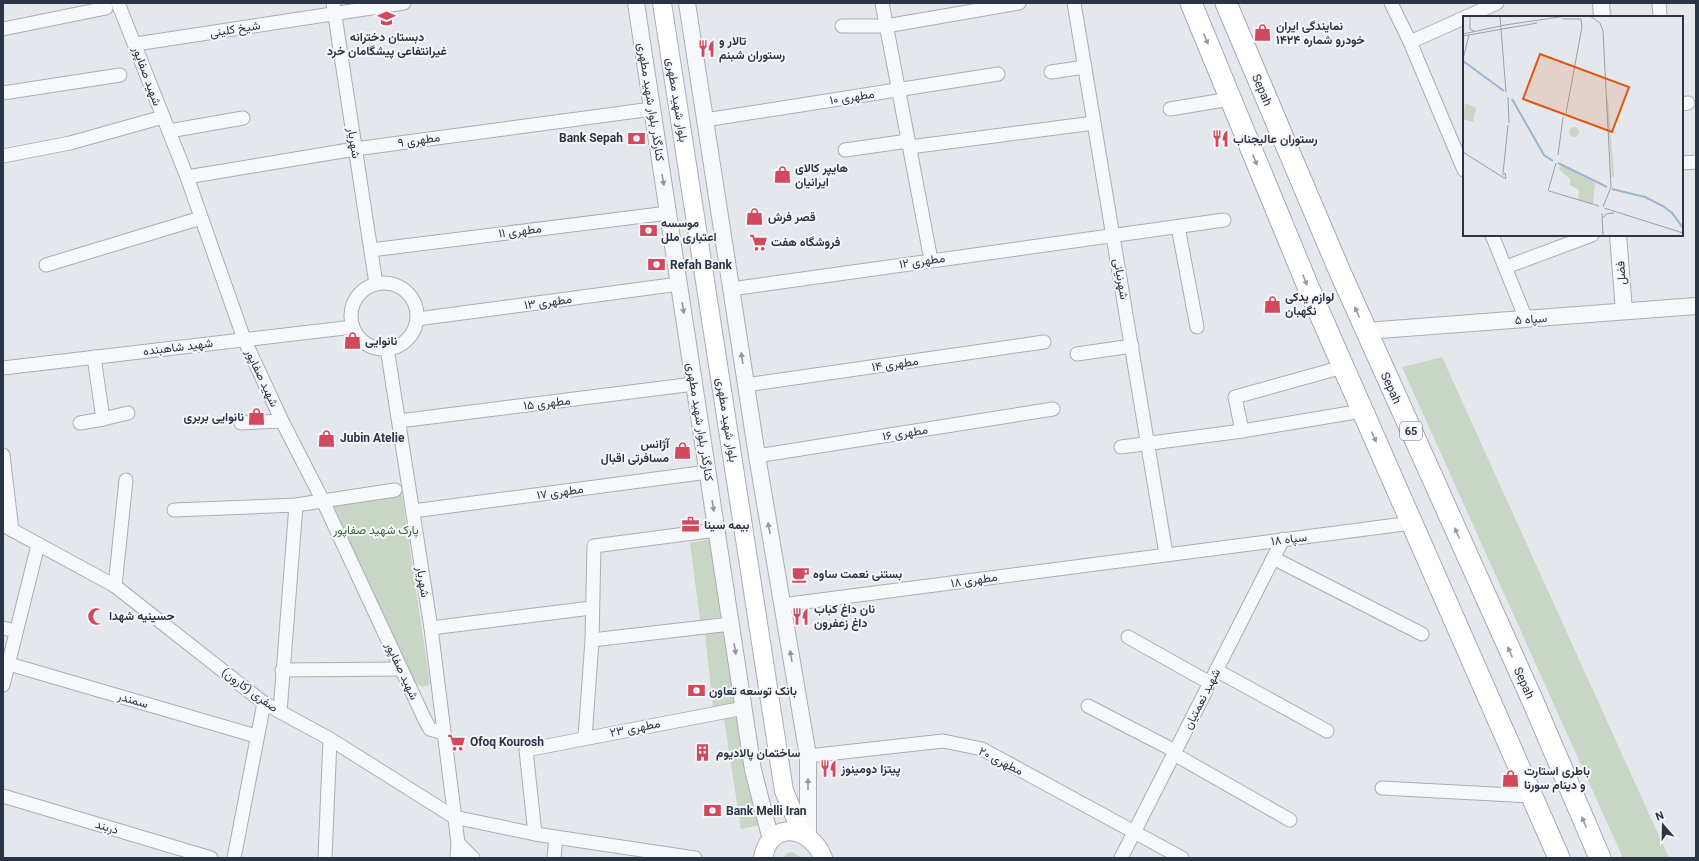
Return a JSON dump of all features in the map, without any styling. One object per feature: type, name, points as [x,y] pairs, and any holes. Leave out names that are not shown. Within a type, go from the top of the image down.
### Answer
[{"type":"main road","name":"بلوار شهید مطهری","points":[[662,3],[784,791],[805,835],[818,848],[823,858]]},
{"type":"main road","points":[[1191,3],[1343,367],[1559,858]]},
{"type":"main road","name":"Sepah","points":[[1226,3],[1366,331],[1531,697],[1600,858]]},
{"type":"main road","points":[[763,858],[774,838],[784,791]]},
{"type":"main road","points":[[774,838],[785,832],[805,835]]},
{"type":"street","name":"شیخ کلینی","points":[[136,44],[333,8],[404,3]]},
{"type":"street","name":"کنارگذر بلوار شهید مطهری","points":[[636,3],[753,770],[774,838]]},
{"type":"street","points":[[687,3],[757,456],[808,756],[805,835]]},
{"type":"street","points":[[882,3],[931,260]]},
{"type":"street","points":[[842,26],[886,26],[1019,3]]},
{"type":"street","name":"شهرنیانی","points":[[1074,3],[1166,554]]},
{"type":"street","points":[[1390,3],[1410,42],[1460,151],[1463,165]]},
{"type":"street","points":[[1467,16],[1497,3]]},
{"type":"street","points":[[1601,3],[1602,16]]},
{"type":"street","points":[[3,29],[112,6]]},
{"type":"street","name":"شهید صفاپور","points":[[112,6],[136,44],[187,177],[244,339],[282,421],[323,501],[430,729],[443,733]]},
{"type":"street","name":"شهریار","points":[[333,8],[376,284]]},
{"type":"street","points":[[1410,42],[1463,18]]},
{"type":"street","points":[[1051,72],[1085,67]]},
{"type":"street","name":"مطهری ۱۰","points":[[705,120],[998,74]]},
{"type":"street","points":[[3,93],[120,76]]},
{"type":"street","points":[[1170,109],[1230,99]]},
{"type":"street","name":"مطهری ۹","points":[[187,177],[355,149],[652,109]]},
{"type":"street","points":[[3,156],[70,144],[163,117]]},
{"type":"street","points":[[169,130],[243,118]]},
{"type":"street","points":[[845,150],[1094,123]]},
{"type":"street","points":[[1683,163],[1696,162]]},
{"type":"street","name":"مطهری ۱۱","points":[[371,250],[668,213]]},
{"type":"street","points":[[46,265],[202,218]]},
{"type":"street","name":"مطهری ۱۲","points":[[731,289],[1224,220]]},
{"type":"street","points":[[1178,227],[1197,327]]},
{"type":"street","points":[[1492,236],[1526,319]]},
{"type":"street","points":[[1506,267],[1589,236]]},
{"type":"street","name":"فضل","points":[[1618,236],[1624,311]]},
{"type":"street","points":[[376,284],[393,284],[408,293],[414,302],[417,319],[413,332],[407,339],[396,346],[388,348],[375,347],[364,342],[353,327],[351,315],[353,303],[365,289],[376,284]]},
{"type":"street","name":"مطهری ۱۳","points":[[417,319],[679,284]]},
{"type":"street","name":"سپاه ۵","points":[[1366,331],[1696,306]]},
{"type":"street","name":"شهید شاهبنده","points":[[3,368],[353,327]]},
{"type":"street","name":"مطهری ۱۴","points":[[746,386],[1044,342]]},
{"type":"street","points":[[1078,354],[1132,346]]},
{"type":"street","name":"شهریار","points":[[388,348],[430,628],[458,843],[457,858]]},
{"type":"street","points":[[94,357],[103,419]]},
{"type":"street","points":[[1242,431],[1235,396],[1343,367]]},
{"type":"street","name":"مطهری ۱۵","points":[[399,422],[694,384]]},
{"type":"street","name":"مطهری ۱۶","points":[[757,456],[1053,409]]},
{"type":"street","points":[[1120,446],[1242,431],[1362,411]]},
{"type":"street","points":[[80,423],[128,413]]},
{"type":"street","points":[[241,423],[282,421]]},
{"type":"street","points":[[3,455],[8,527]]},
{"type":"street","name":"مطهری ۱۷","points":[[413,511],[708,472]]},
{"type":"street","points":[[115,586],[126,480]]},
{"type":"street","points":[[174,510],[296,505],[395,490]]},
{"type":"street","points":[[280,712],[282,670],[296,505]]},
{"type":"street","name":"سپاه ۱۸","points":[[1166,554],[1412,523]]},
{"type":"street","name":"صفری (کارون)","points":[[8,527],[38,545],[115,586],[264,703],[330,739],[454,817],[535,834],[695,858]]},
{"type":"street","points":[[585,738],[592,640],[591,608],[594,546],[716,530]]},
{"type":"street","name":"شهید نعمتیان","points":[[1121,858],[1283,539]]},
{"type":"street","points":[[3,684],[38,545]]},
{"type":"street","name":"مطهری ۱۸","points":[[782,605],[1166,554]]},
{"type":"street","points":[[1273,558],[1422,634]]},
{"type":"street","points":[[430,628],[591,608]]},
{"type":"street","points":[[592,640],[731,624]]},
{"type":"street","points":[[3,628],[16,631]]},
{"type":"street","points":[[1128,637],[1210,683]]},
{"type":"street","name":"سمندر","points":[[9,664],[256,736]]},
{"type":"street","points":[[282,670],[401,669]]},
{"type":"street","points":[[1216,670],[1327,731]]},
{"type":"street","points":[[234,858],[256,736],[264,703]]},
{"type":"street","points":[[1088,706],[1174,752],[1290,820]]},
{"type":"street","name":"مطهری ۲۳","points":[[535,834],[526,750],[744,708]]},
{"type":"street","points":[[325,858],[330,739]]},
{"type":"street","name":"مطهری ۲۰","points":[[808,756],[943,741],[982,749],[1182,858]]},
{"type":"street","points":[[1382,788],[1532,796]]},
{"type":"street","name":"دربند","points":[[3,796],[211,858]]},
{"type":"street","points":[[554,858],[556,837]]},
{"type":"street","points":[[458,843],[473,858]]},
{"type":"green space","points":[[1442,357],[1669,858],[1623,858],[1402,367]]},
{"type":"green space","name":"پارک شهید صفاپور","points":[[402,495],[430,684],[423,687],[416,684],[330,504]]},
{"type":"green space","points":[[711,539],[722,617],[700,620],[690,543]]},
{"type":"green space","points":[[726,630],[737,704],[713,707],[705,634]]},
{"type":"green space","points":[[740,717],[761,825],[741,829],[724,719]]},
{"type":"green space","points":[[792,852],[802,858],[783,858],[787,853]]},
{"type":"place","name":"دبستان دخترانه غیرانتفاعی پیشگامان خرد","points":[[387,18]]},
{"type":"place","name":"نمایندگی ایران خودرو شماره ۱۴۲۴","points":[[1263,33]]},
{"type":"place","name":"تالار و رستوران شبنم","points":[[706,48]]},
{"type":"place","name":"Bank Sepah","points":[[636,138]]},
{"type":"place","name":"رستوران عالیجناب","points":[[1220,139]]},
{"type":"place","name":"هایپر کالای ایرانیان","points":[[782,175]]},
{"type":"place","name":"قصر فرش","points":[[755,217]]},
{"type":"place","name":"موسسه اعتباری ملل","points":[[648,230]]},
{"type":"place","name":"فروشگاه هفت","points":[[758,242]]},
{"type":"place","name":"Refah Bank","points":[[657,265]]},
{"type":"place","name":"لوازم یدکی نگهبان","points":[[1272,304]]},
{"type":"place","name":"نانوایی","points":[[352,341]]},
{"type":"place","name":"نانوایی بربری","points":[[257,417]]},
{"type":"place","name":"Jubin Atelie","points":[[327,438]]},
{"type":"place","name":"آژانس مسافرتی اقبال","points":[[682,451]]},
{"type":"place","name":"بیمه سینا","points":[[691,525]]},
{"type":"place","name":"بستنی نعمت ساوه","points":[[800,574]]},
{"type":"place","name":"حسینیه شهدا","points":[[96,616]]},
{"type":"place","name":"نان داغ کباب داغ زعفرون","points":[[801,616]]},
{"type":"place","name":"بانک توسعه تعاون","points":[[696,691]]},
{"type":"place","name":"Ofoq Kourosh","points":[[457,742]]},
{"type":"place","name":"ساختمان پالادیوم","points":[[703,753]]},
{"type":"place","name":"پیتزا دومینوز","points":[[828,769]]},
{"type":"place","name":"باطری استارت و دینام سورنا","points":[[1511,778]]},
{"type":"place","name":"Bank Melli Iran","points":[[713,811]]}]
